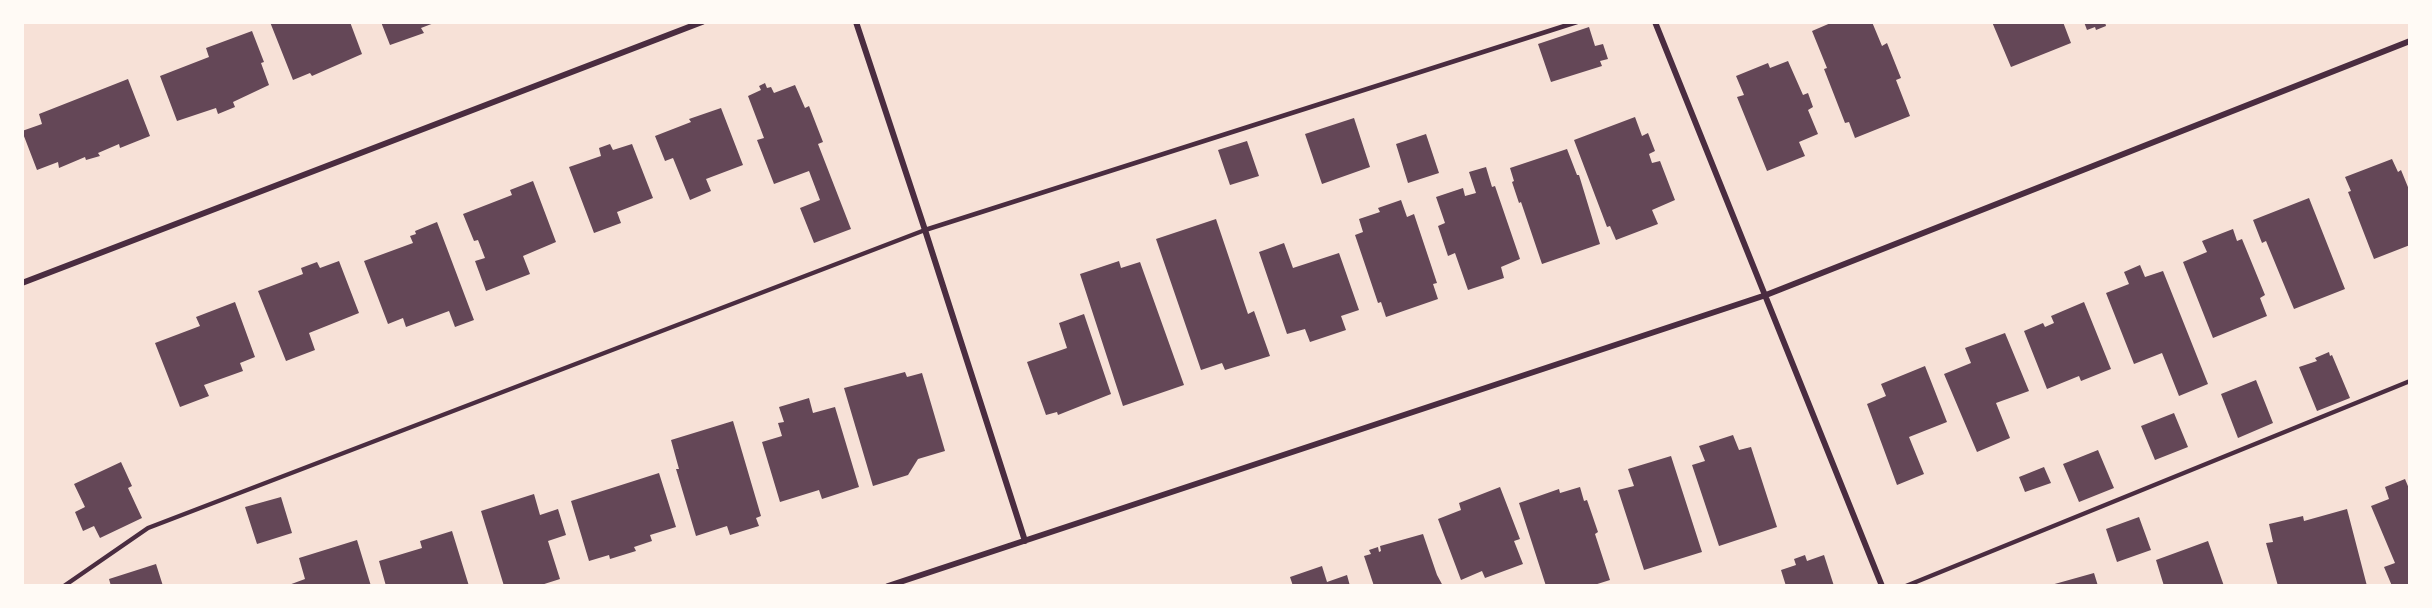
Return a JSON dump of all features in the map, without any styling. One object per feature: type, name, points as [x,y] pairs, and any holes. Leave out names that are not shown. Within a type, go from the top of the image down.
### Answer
[{"type":"street","points":[[22,283],[702,22]]},
{"type":"street","points":[[856,22],[1025,540]]},
{"type":"street","points":[[1655,22],[1882,585]]},
{"type":"street","points":[[888,585],[1766,295],[2409,41]]},
{"type":"lane","points":[[64,585],[148,528],[925,230],[1577,22]]},
{"type":"lane","points":[[1906,585],[2409,381]]},
{"type":"building","points":[[270,22],[350,22],[362,54],[312,76],[310,73],[293,80]]},
{"type":"building","points":[[381,22],[434,23],[421,28],[424,33],[390,45]]},
{"type":"building","points":[[1833,22],[1872,22],[1882,46],[1887,43],[1901,78],[1896,80],[1910,116],[1855,138],[1849,122],[1845,123],[1812,31]]},
{"type":"building","points":[[1992,22],[2063,22],[2071,43],[2011,67]]},
{"type":"building","points":[[2084,22],[2105,22],[2106,26],[2096,30],[2095,27],[2087,30]]},
{"type":"building","points":[[1589,27],[1595,46],[1603,44],[1608,59],[1600,61],[1602,66],[1551,82],[1538,44]]},
{"type":"building","points":[[252,31],[264,62],[261,63],[269,85],[233,102],[235,107],[218,114],[216,108],[177,121],[160,76],[209,57],[206,48]]},
{"type":"building","points":[[1788,61],[1803,95],[1808,93],[1813,107],[1808,110],[1818,134],[1799,142],[1805,156],[1767,171],[1737,97],[1744,95],[1736,76],[1768,63],[1770,68]]},
{"type":"building","points":[[128,79],[150,136],[120,148],[119,144],[98,153],[100,156],[86,160],[85,157],[59,168],[58,162],[37,170],[22,131],[42,124],[39,114]]},
{"type":"building","points":[[765,83],[767,88],[771,87],[774,93],[795,85],[805,108],[809,106],[823,142],[818,144],[851,229],[814,243],[800,208],[820,200],[809,171],[774,184],[757,140],[764,138],[748,96],[761,90],[759,86]]},
{"type":"building","points":[[721,108],[743,165],[706,179],[711,191],[690,200],[673,158],[665,161],[655,136],[691,122],[689,119]]},
{"type":"building","points":[[1635,117],[1642,136],[1648,133],[1655,151],[1649,154],[1652,163],[1660,161],[1675,200],[1652,210],[1658,224],[1616,240],[1610,226],[1607,227],[1574,140]]},
{"type":"building","points":[[1354,118],[1370,167],[1322,184],[1305,134]]},
{"type":"building","points":[[1426,134],[1439,173],[1408,183],[1396,144]]},
{"type":"building","points":[[1247,141],[1259,176],[1230,185],[1218,150]]},
{"type":"building","points":[[610,144],[613,150],[632,144],[653,198],[617,212],[621,223],[594,233],[569,167],[601,156],[599,148]]},
{"type":"building","points":[[1567,149],[1577,175],[1579,175],[1600,244],[1542,264],[1512,182],[1514,181],[1510,168]]},
{"type":"building","points":[[2392,159],[2398,172],[2401,170],[2410,192],[2410,245],[2374,259],[2348,192],[2351,191],[2345,177]]},
{"type":"building","points":[[1486,167],[1492,187],[1495,186],[1520,259],[1501,267],[1504,278],[1468,290],[1455,253],[1448,256],[1438,226],[1445,223],[1436,197],[1463,188],[1465,196],[1476,193],[1469,172]]},
{"type":"building","points":[[533,181],[556,242],[523,256],[530,274],[486,291],[475,261],[485,258],[478,240],[474,241],[463,214],[512,195],[510,190]]},
{"type":"building","points":[[2309,198],[2345,289],[2294,309],[2266,241],[2262,243],[2253,220]]},
{"type":"building","points":[[1401,200],[1407,217],[1414,214],[1437,283],[1433,284],[1438,299],[1386,317],[1381,302],[1378,303],[1355,235],[1363,232],[1359,219],[1380,212],[1378,208]]},
{"type":"building","points":[[1216,219],[1248,314],[1254,311],[1270,356],[1225,370],[1222,363],[1201,370],[1156,239]]},
{"type":"building","points":[[437,222],[474,320],[455,327],[449,311],[406,327],[403,318],[388,324],[364,261],[413,243],[410,236],[416,234],[415,231]]},
{"type":"building","points":[[2233,229],[2237,241],[2242,239],[2265,295],[2260,298],[2267,316],[2213,338],[2183,262],[2207,252],[2202,241]]},
{"type":"building","points":[[1284,243],[1293,268],[1339,253],[1359,310],[1341,316],[1346,330],[1310,342],[1305,329],[1287,334],[1259,252]]},
{"type":"building","points":[[339,261],[359,313],[309,333],[315,350],[286,361],[258,291],[303,274],[301,268],[317,262],[320,268]]},
{"type":"building","points":[[1119,261],[1121,268],[1140,262],[1184,385],[1123,406],[1080,274]]},
{"type":"building","points":[[2140,265],[2145,277],[2163,271],[2208,384],[2179,396],[2162,353],[2134,364],[2106,293],[2129,284],[2124,272]]},
{"type":"building","points":[[235,302],[255,357],[240,363],[243,371],[204,385],[209,396],[180,407],[155,343],[200,326],[196,317]]},
{"type":"building","points":[[2084,302],[2111,369],[2081,381],[2079,376],[2047,389],[2024,331],[2043,323],[2045,327],[2054,323],[2051,316]]},
{"type":"building","points":[[1084,314],[1111,394],[1058,415],[1057,412],[1046,415],[1027,362],[1067,348],[1059,323]]},
{"type":"building","points":[[2005,333],[2029,391],[1996,403],[2010,438],[1977,452],[1944,374],[1971,363],[1965,348]]},
{"type":"building","points":[[2329,352],[2350,398],[2317,411],[2299,367],[2317,361],[2315,358]]},
{"type":"building","points":[[1925,366],[1947,422],[1909,437],[1924,474],[1897,485],[1867,404],[1886,396],[1881,384]]},
{"type":"building","points":[[905,372],[907,377],[922,373],[945,451],[918,459],[908,475],[873,486],[844,388]]},
{"type":"building","points":[[2256,380],[2273,423],[2238,438],[2221,394]]},
{"type":"building","points":[[809,398],[813,413],[835,407],[859,487],[822,499],[819,490],[780,502],[762,442],[782,436],[778,423],[784,422],[779,407]]},
{"type":"building","points":[[2174,413],[2188,447],[2155,460],[2141,426]]},
{"type":"building","points":[[733,421],[761,516],[756,518],[759,526],[730,535],[727,526],[696,536],[676,469],[679,469],[671,440]]},
{"type":"building","points":[[1733,435],[1739,450],[1751,447],[1777,527],[1719,546],[1692,465],[1705,461],[1699,446]]},
{"type":"building","points":[[2098,450],[2114,488],[2079,502],[2063,464]]},
{"type":"building","points":[[1671,456],[1702,552],[1644,570],[1618,490],[1634,486],[1628,469]]},
{"type":"building","points":[[121,462],[132,486],[128,488],[142,518],[100,538],[94,526],[83,531],[75,512],[85,507],[74,484]]},
{"type":"building","points":[[2044,467],[2051,483],[2025,492],[2019,477]]},
{"type":"building","points":[[659,473],[676,527],[650,535],[652,541],[634,547],[636,551],[610,559],[609,555],[589,561],[571,501]]},
{"type":"building","points":[[2405,479],[2410,491],[2410,586],[2392,586],[2384,567],[2395,563],[2371,506],[2389,499],[2385,487]]},
{"type":"building","points":[[1500,487],[1520,539],[1514,541],[1523,564],[1485,578],[1482,571],[1461,580],[1438,519],[1461,510],[1459,503]]},
{"type":"building","points":[[1580,487],[1598,532],[1595,534],[1610,580],[1591,586],[1546,586],[1519,503],[1559,489],[1560,493]]},
{"type":"building","points":[[534,494],[540,515],[558,509],[566,535],[548,541],[560,579],[538,586],[504,586],[481,511]]},
{"type":"building","points":[[281,497],[292,533],[257,544],[245,507]]},
{"type":"building","points":[[2347,509],[2367,586],[2278,586],[2266,543],[2273,542],[2269,524],[2303,516],[2304,521]]},
{"type":"building","points":[[2139,517],[2151,550],[2117,562],[2106,529]]},
{"type":"building","points":[[452,531],[469,586],[386,586],[379,561],[422,548],[420,541]]},
{"type":"building","points":[[1423,534],[1443,586],[1374,586],[1364,556],[1371,554],[1369,550],[1378,547],[1379,552],[1381,551],[1380,546]]},
{"type":"building","points":[[357,540],[371,586],[286,586],[305,579],[299,558]]},
{"type":"building","points":[[2208,541],[2224,586],[2164,586],[2156,560]]},
{"type":"building","points":[[1805,555],[1807,561],[1824,555],[1834,586],[1786,586],[1781,570],[1796,565],[1794,559]]},
{"type":"building","points":[[156,564],[163,586],[111,586],[109,579]]},
{"type":"building","points":[[1322,566],[1327,582],[1347,575],[1350,586],[1293,586],[1290,577]]},
{"type":"building","points":[[2094,573],[2098,586],[2051,586],[2051,585]]}]
